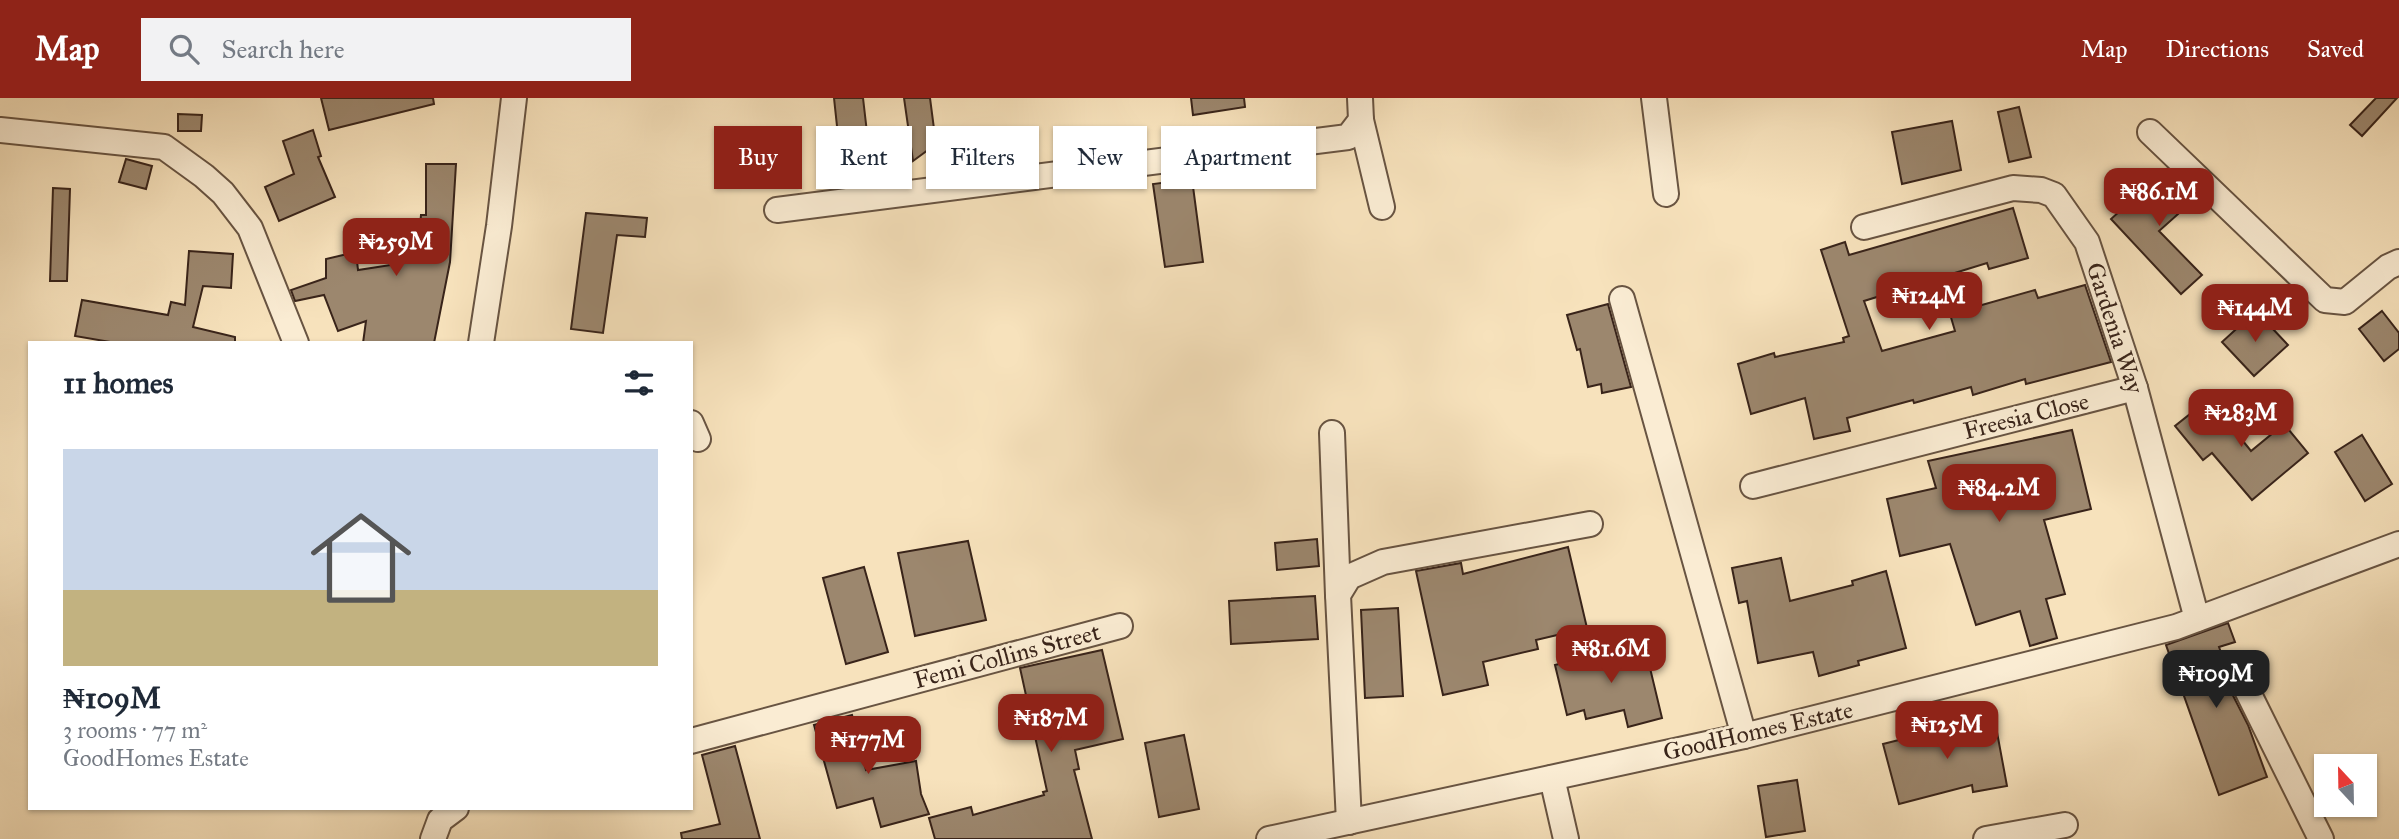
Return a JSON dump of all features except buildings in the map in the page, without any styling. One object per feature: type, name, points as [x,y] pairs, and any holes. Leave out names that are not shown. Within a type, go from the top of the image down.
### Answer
[{"type":"street","points":[[481,341],[499,226],[514,98]]},
{"type":"street","points":[[1654,98],[1666,194]]},
{"type":"street","points":[[1360,109],[1382,207]]},
{"type":"street","points":[[777,210],[1348,136],[1360,109]]},
{"type":"street","points":[[0,130],[164,147],[194,168],[223,193],[250,228],[295,341]]},
{"type":"street","points":[[2150,132],[2325,300],[2345,302],[2388,267],[2399,262]]},
{"type":"street","name":"Gardenia Way","points":[[1864,227],[2014,188],[2040,190],[2054,195],[2087,242],[2135,388],[2197,619]]},
{"type":"street","points":[[1622,299],[1744,736]]},
{"type":"street","name":"Freesia Close","points":[[1754,486],[2135,388]]},
{"type":"street","points":[[1332,433],[1349,822]]},
{"type":"street","points":[[1338,596],[1349,578],[1383,562],[1590,524]]},
{"type":"street","name":"GoodHomes Estate","points":[[1269,839],[1744,736],[2176,627],[2399,544]]},
{"type":"street","name":"Femi Collins Street","points":[[693,740],[1120,626]]},
{"type":"street","points":[[2235,666],[2321,839]]},
{"type":"street","points":[[1552,778],[1566,839]]},
{"type":"street","points":[[433,839],[440,820],[453,810]]},
{"type":"street","points":[[1986,839],[2065,825]]}]
